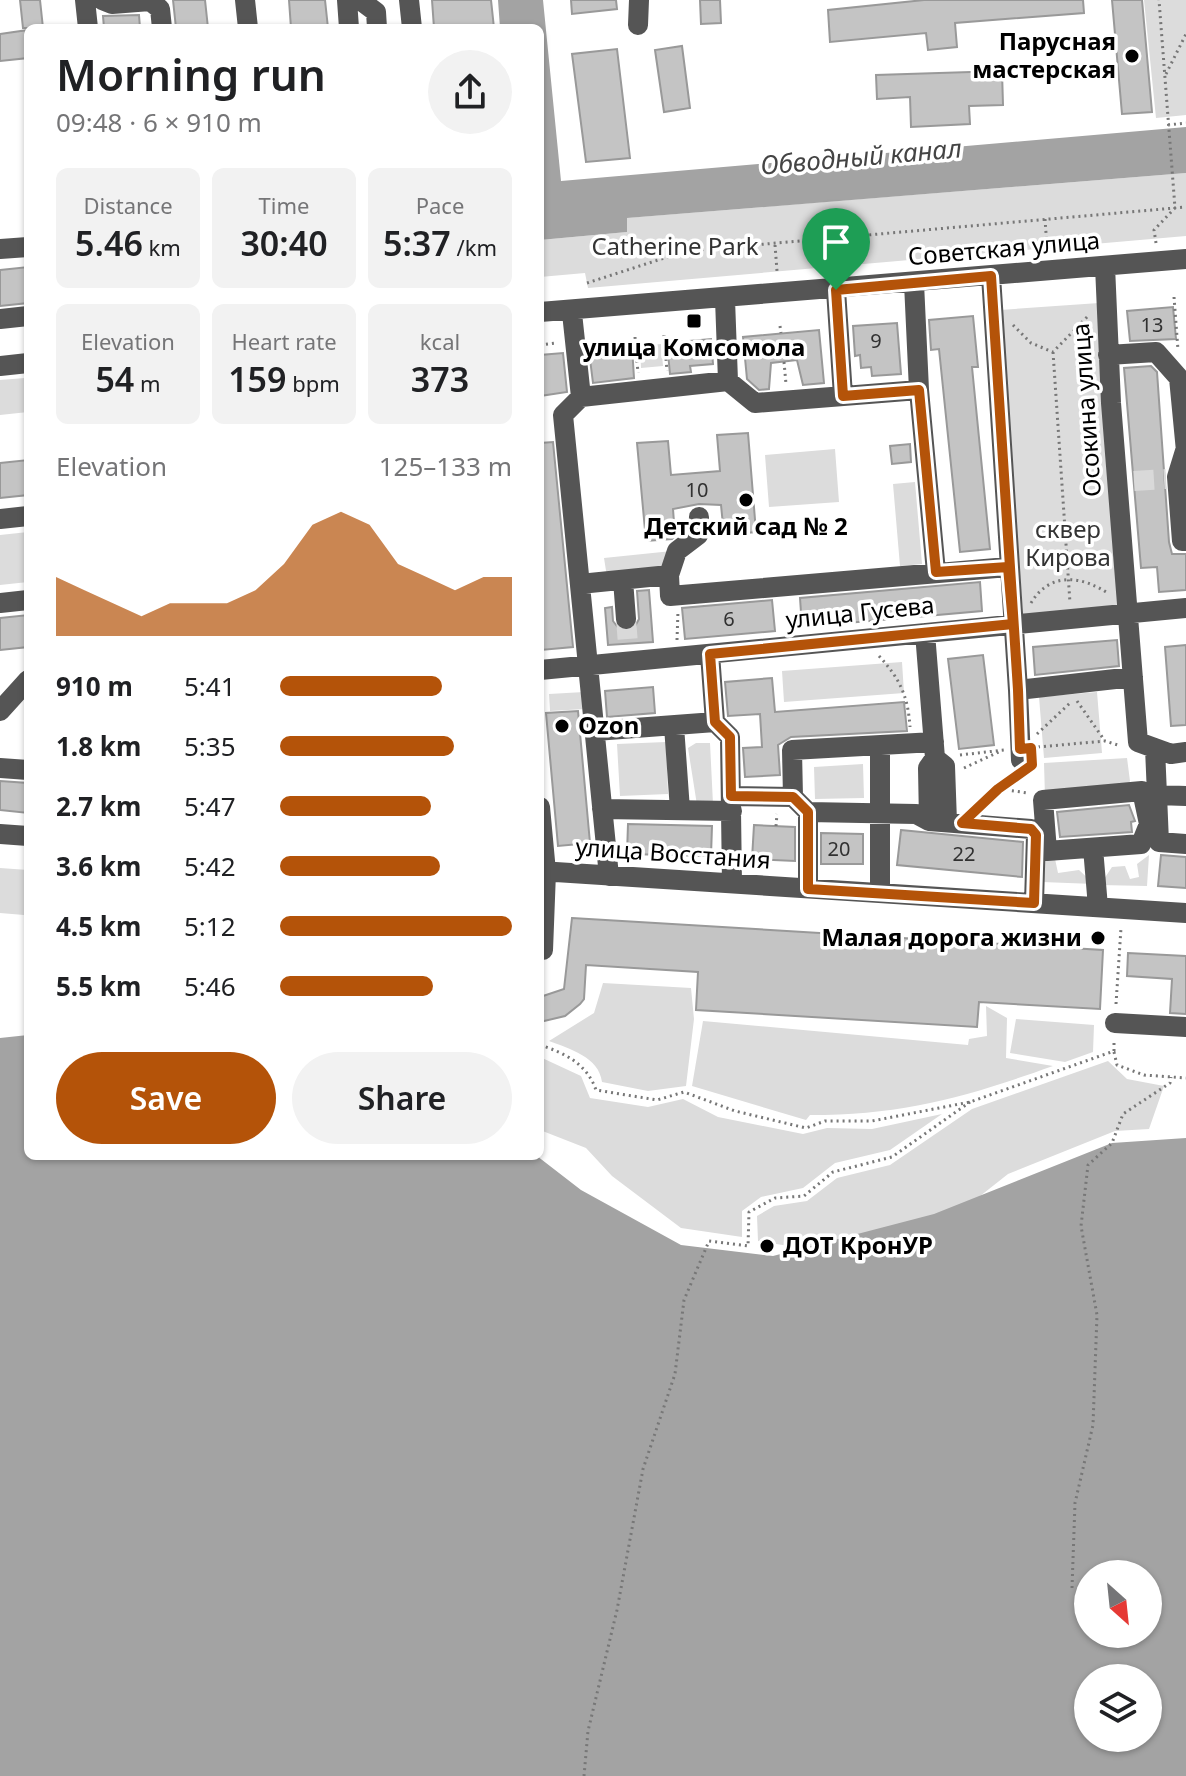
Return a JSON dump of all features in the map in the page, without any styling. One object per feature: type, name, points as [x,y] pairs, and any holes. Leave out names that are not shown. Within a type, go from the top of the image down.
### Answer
[{"type":"street","points":[[85,0],[88,24]]},
{"type":"street","points":[[102,0],[112,4],[150,1],[160,9],[162,24]]},
{"type":"street","points":[[245,0],[248,24]]},
{"type":"street","points":[[347,0],[349,24]]},
{"type":"street","points":[[360,0],[376,12],[377,24]]},
{"type":"street","points":[[409,0],[412,24]]},
{"type":"street","points":[[638,25],[639,0]]},
{"type":"street","points":[[0,249],[24,247]]},
{"type":"street","name":"Советская улица","points":[[544,312],[572,313],[1186,259]]},
{"type":"street","name":"Осокина улица","points":[[1105,266],[1108,355],[1126,482],[1121,606],[1147,745],[1153,804]]},
{"type":"street","points":[[991,276],[1018,690],[1019,756]]},
{"type":"street","points":[[914,283],[919,390],[936,572]]},
{"type":"street","points":[[836,290],[843,396]]},
{"type":"street","points":[[725,299],[728,381]]},
{"type":"street","points":[[572,313],[581,397]]},
{"type":"street","points":[[0,319],[24,316]]},
{"type":"street","points":[[1108,355],[1156,352],[1181,372],[1186,451],[1176,476],[1182,541],[1186,541]]},
{"type":"street","points":[[0,366],[24,363]]},
{"type":"street","points":[[609,876],[563,415],[581,397],[728,381],[755,403],[919,390]]},
{"type":"street","points":[[0,519],[24,516]]},
{"type":"street","points":[[699,517],[698,535],[677,551],[669,575],[670,596],[1008,567]]},
{"type":"street","points":[[580,584],[669,575]]},
{"type":"street","points":[[623,580],[626,619]]},
{"type":"street","points":[[0,603],[24,600]]},
{"type":"street","name":"улица Гусева","points":[[544,670],[588,666],[629,652],[710,654],[1013,624],[1121,606],[1186,608]]},
{"type":"street","points":[[925,633],[934,750],[928,768],[946,822]]},
{"type":"street","points":[[710,654],[715,722],[730,737],[732,884]]},
{"type":"street","points":[[1018,690],[1133,677]]},
{"type":"street","points":[[0,711],[24,684]]},
{"type":"street","points":[[595,731],[715,722]]},
{"type":"street","points":[[674,726],[680,810]]},
{"type":"street","points":[[946,822],[945,766],[934,750],[912,743],[792,750],[793,797],[808,812],[916,814],[946,822],[1031,829],[1036,835],[1034,903]]},
{"type":"street","points":[[1147,745],[1171,754],[1186,752]]},
{"type":"street","points":[[880,746],[880,893]]},
{"type":"street","points":[[0,768],[24,770]]},
{"type":"street","points":[[1153,804],[1141,844],[1047,851],[1043,800],[1142,791],[1153,804],[1159,842],[1186,844]]},
{"type":"street","points":[[1153,804],[1186,796]]},
{"type":"street","points":[[602,809],[680,810],[793,797]]},
{"type":"street","points":[[808,812],[808,889]]},
{"type":"street","points":[[0,834],[24,836]]},
{"type":"street","points":[[1093,848],[1098,907]]},
{"type":"street","name":"улица Восстания","points":[[544,871],[1186,913]]},
{"type":"street","points":[[1116,1014],[1186,1027]]},
{"type":"path","points":[[1156,244],[1154,230],[1175,208],[1159,0]]},
{"type":"path","points":[[1164,77],[1186,37]]},
{"type":"path","points":[[1168,125],[1186,123]]},
{"type":"path","points":[[587,283],[686,251],[1186,207]]},
{"type":"path","points":[[1045,219],[1047,247]]},
{"type":"path","points":[[775,245],[777,271]]},
{"type":"path","points":[[1174,297],[1181,372]]},
{"type":"path","points":[[1070,599],[1053,352],[1090,315]]},
{"type":"path","points":[[1009,321],[1031,343],[1053,352]]},
{"type":"path","points":[[780,326],[781,333]]},
{"type":"path","points":[[664,335],[669,388]]},
{"type":"path","points":[[635,337],[640,392]]},
{"type":"path","points":[[784,362],[787,400]]},
{"type":"path","points":[[1028,607],[1038,590],[1068,580],[1083,579],[1121,606]]},
{"type":"path","points":[[676,651],[678,595]]},
{"type":"path","points":[[862,639],[901,682],[908,699],[912,743]]},
{"type":"path","points":[[946,777],[1019,756],[1105,741],[1075,698],[1034,737],[1019,756],[998,789],[946,822]]},
{"type":"path","points":[[934,750],[1019,756]]},
{"type":"path","points":[[998,789],[1032,793]]},
{"type":"path","points":[[1122,909],[1114,1051],[1117,1065],[1144,1075],[1186,1078]]},
{"type":"path","points":[[544,1046],[564,1053],[591,1075],[596,1090],[657,1100],[684,1092],[735,1111],[806,1128],[825,1121],[872,1121],[970,1102],[1114,1051]]},
{"type":"path","points":[[1072,1588],[1075,1503],[1093,1425],[1097,1315],[1081,1226],[1088,1165],[1112,1143],[1123,1114],[1170,1083],[1171,1077]]},
{"type":"path","points":[[584,1776],[588,1731],[617,1610],[643,1469],[675,1374],[684,1300],[709,1241],[748,1246],[749,1212],[775,1198],[804,1196],[833,1172],[892,1157],[970,1102]]},
{"type":"green space","points":[[1144,0],[1186,0],[1186,115],[1156,118]]},
{"type":"green space","name":"Catherine Park","points":[[1186,173],[1186,236],[588,288],[585,273],[544,277],[544,240],[627,232],[626,218]]},
{"type":"green space","name":"сквер Кирова","points":[[1099,303],[1124,604],[1023,616],[1000,310]]},
{"type":"green space","points":[[661,344],[663,366],[641,368],[640,346]]},
{"type":"green space","points":[[24,378],[24,412],[0,415],[0,380]]},
{"type":"green space","points":[[835,449],[839,502],[769,507],[765,455]]},
{"type":"green space","points":[[915,482],[922,564],[900,566],[893,484]]},
{"type":"green space","points":[[24,532],[24,582],[0,585],[0,535]]},
{"type":"green space","points":[[672,551],[665,570],[607,577],[604,558]]},
{"type":"green space","points":[[902,662],[904,693],[784,702],[782,671]]},
{"type":"green space","points":[[584,692],[585,709],[550,711],[549,694]]},
{"type":"green space","points":[[1097,692],[1102,753],[1044,758],[1039,697]]},
{"type":"green space","points":[[666,742],[668,794],[620,796],[617,744]]},
{"type":"green space","points":[[696,743],[710,743],[713,804],[697,805],[688,748]]},
{"type":"green space","points":[[1127,758],[1130,781],[1122,797],[1045,797],[1044,763]]},
{"type":"green space","points":[[863,764],[864,798],[815,799],[814,767]]},
{"type":"green space","points":[[1044,848],[1054,854],[1058,873],[1079,870],[1094,884],[1042,882]]},
{"type":"green space","points":[[1149,855],[1147,886],[1100,885],[1112,867],[1125,866],[1130,879],[1139,877],[1137,864]]},
{"type":"green space","points":[[0,868],[24,870],[24,915],[0,913]]},
{"type":"green space","points":[[603,983],[691,988],[694,1019],[686,1086],[648,1091],[602,1082],[600,1073],[589,1060],[549,1041],[594,1013]]},
{"type":"green space","points":[[986,1006],[1007,1018],[1006,1058],[1053,1066],[934,1102],[875,1112],[810,1115],[806,1120],[692,1086],[703,1021],[968,1045],[969,1039],[987,1036]]},
{"type":"green space","points":[[1016,1019],[1094,1025],[1093,1052],[1065,1062],[1010,1053]]},
{"type":"green space","points":[[544,1059],[581,1076],[590,1098],[648,1107],[683,1099],[718,1117],[803,1134],[827,1128],[872,1129],[942,1114],[890,1150],[835,1163],[803,1188],[761,1197],[742,1211],[742,1237],[681,1228],[612,1176],[586,1148],[544,1132]]},
{"type":"green space","points":[[1108,1061],[1127,1079],[1164,1086],[1149,1129],[1115,1131],[1008,1174],[951,1219],[827,1252],[758,1241],[757,1216],[774,1206],[807,1201],[837,1178],[890,1165],[972,1109]]},
{"type":"water","name":"Обводный канал","points":[[498,0],[543,0],[561,181],[1186,127],[1186,173],[627,218],[627,232],[544,240],[544,24],[500,24]]},
{"type":"water","points":[[24,1035],[24,1160],[542,1160],[581,1190],[681,1245],[773,1256],[934,1214],[1112,1143],[1186,1138],[1186,1776],[0,1776],[0,1038]]},
{"type":"building","points":[[20,0],[40,0],[43,24],[24,24],[23,28]]},
{"type":"building","points":[[173,0],[205,0],[208,24],[176,24]]},
{"type":"building","points":[[289,0],[325,0],[328,24],[291,24]]},
{"type":"building","points":[[432,0],[491,0],[494,24],[434,24]]},
{"type":"building","points":[[571,0],[616,0],[617,9],[572,14]]},
{"type":"building","points":[[700,0],[720,0],[721,23],[701,24]]},
{"type":"building","points":[[924,0],[1083,0],[1084,13],[955,23],[957,47],[928,50],[926,33],[830,42],[828,10]]},
{"type":"building","name":"Парусная мастерская","points":[[1112,0],[1142,0],[1152,112],[1122,114]]},
{"type":"building","points":[[139,15],[140,24],[104,24],[103,16]]},
{"type":"building","points":[[24,31],[24,58],[0,61],[0,34]]},
{"type":"building","points":[[682,46],[690,108],[664,112],[655,50]]},
{"type":"building","points":[[617,49],[630,158],[586,162],[572,54]]},
{"type":"building","points":[[1002,71],[1003,105],[969,106],[970,124],[911,127],[910,97],[877,99],[876,75]]},
{"type":"building","points":[[24,267],[24,303],[0,306],[0,270]]},
{"type":"building","points":[[1173,307],[1176,339],[1130,341],[1127,311]]},
{"type":"building","points":[[973,316],[978,367],[972,367],[990,549],[960,552],[939,349],[931,350],[929,320]]},
{"type":"building","points":[[897,323],[901,374],[872,376],[871,367],[861,368],[860,355],[855,356],[853,326]]},
{"type":"building","points":[[819,330],[824,383],[803,385],[797,360],[771,363],[769,389],[759,390],[747,379],[743,337]]},
{"type":"building","points":[[711,339],[713,364],[690,366],[691,372],[670,374],[667,343]]},
{"type":"building","points":[[632,347],[634,378],[593,383],[589,351]]},
{"type":"building","points":[[563,353],[567,392],[544,395],[544,355]]},
{"type":"building","points":[[1151,366],[1157,372],[1169,542],[1172,554],[1186,554],[1186,590],[1159,592],[1157,567],[1141,568],[1124,368]]},
{"type":"building","points":[[748,433],[756,532],[724,535],[721,505],[699,504],[673,509],[675,536],[672,539],[646,541],[637,443],[668,441],[671,475],[720,471],[717,435]]},
{"type":"building","points":[[553,442],[573,647],[544,650],[544,443]]},
{"type":"building","points":[[910,444],[911,462],[892,464],[890,446]]},
{"type":"building","points":[[24,460],[24,495],[0,498],[0,463]]},
{"type":"building","points":[[980,582],[982,611],[802,627],[800,598]]},
{"type":"building","points":[[649,590],[653,642],[608,645],[605,608],[612,607],[613,621],[620,630],[633,630],[639,619],[637,591]]},
{"type":"building","points":[[772,600],[775,631],[685,639],[682,608]]},
{"type":"building","points":[[24,615],[24,647],[0,650],[0,618]]},
{"type":"building","points":[[1117,640],[1119,666],[1035,675],[1033,647]]},
{"type":"building","points":[[1186,645],[1186,725],[1171,726],[1165,647]]},
{"type":"building","points":[[983,655],[994,745],[959,749],[948,659]]},
{"type":"building","points":[[772,678],[775,712],[904,702],[907,731],[791,737],[778,745],[780,775],[745,777],[743,748],[762,747],[760,714],[728,716],[725,682]]},
{"type":"building","points":[[653,687],[655,713],[607,717],[605,691]]},
{"type":"building","points":[[578,711],[590,843],[558,846],[546,713]]},
{"type":"building","points":[[0,781],[24,783],[24,813],[0,810]]},
{"type":"building","points":[[1129,805],[1135,821],[1131,822],[1132,832],[1060,837],[1057,812]]},
{"type":"building","points":[[628,824],[712,826],[711,856],[627,854]]},
{"type":"building","points":[[754,825],[795,827],[795,861],[752,859]]},
{"type":"building","points":[[901,830],[1023,842],[1022,877],[897,865]]},
{"type":"building","points":[[821,833],[863,834],[863,864],[821,864]]},
{"type":"building","points":[[1161,855],[1186,857],[1186,888],[1158,886]]},
{"type":"building","points":[[572,918],[1103,950],[1100,1009],[979,1002],[977,1027],[696,1010],[698,972],[586,965],[584,999],[565,1016],[544,1021],[544,996],[564,989]]},
{"type":"building","points":[[1128,953],[1186,956],[1186,1014],[1170,1013],[1172,979],[1127,976]]},
{"type":"tunnel","points":[[1134,481],[1166,479]]},
{"type":"tunnel","points":[[626,619],[628,644]]},
{"type":"place","name":"Парусная мастерская","points":[[1132,56]]},
{"type":"place","name":"улица Комсомола","points":[[694,321]]},
{"type":"place","name":"Детский сад № 2","points":[[746,500]]},
{"type":"place","name":"Ozon","points":[[562,726]]},
{"type":"place","name":"Малая дорога жизни","points":[[1098,938]]},
{"type":"place","name":"ДОТ КронУР","points":[[767,1246]]},
{"type":"route","points":[[991,276],[1018,690],[1020,749],[1031,748],[1032,765],[998,789],[962,823],[1031,829],[1036,835],[1034,903],[808,889],[808,812],[793,797],[731,796],[730,737],[715,722],[710,654],[1013,624],[1008,567],[936,572],[919,390],[843,396],[836,290],[991,276]]}]
